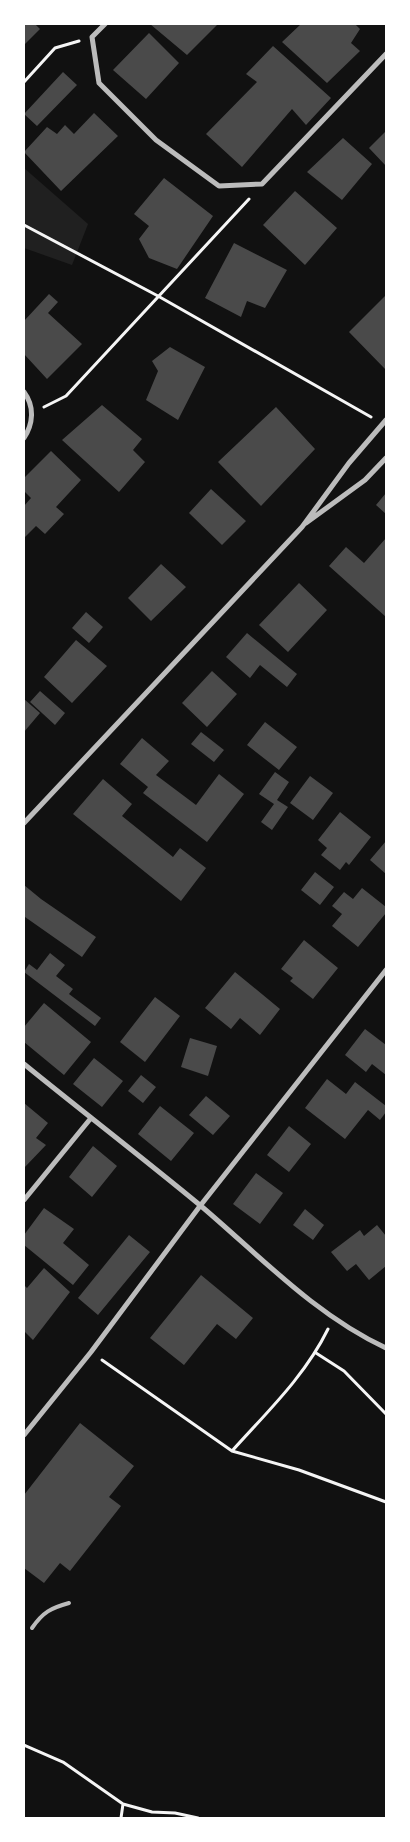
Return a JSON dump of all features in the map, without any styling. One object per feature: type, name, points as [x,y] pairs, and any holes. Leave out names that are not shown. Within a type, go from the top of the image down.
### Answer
[{"type":"street","points":[[105,24],[92,37],[99,83],[156,140],[219,186],[262,184],[386,54]]},
{"type":"street","points":[[24,392],[32,412],[32,421],[24,438]]},
{"type":"street","points":[[24,823],[302,527],[348,463],[386,422]]},
{"type":"street","points":[[302,527],[365,480],[386,458]]},
{"type":"street","points":[[24,1434],[91,1352],[200,1206],[386,970]]},
{"type":"street","points":[[24,1064],[200,1206],[329,1316],[365,1338],[386,1348]]},
{"type":"street","points":[[24,1200],[91,1118]]},
{"type":"lane","points":[[32,1628],[42,1614],[51,1608],[69,1603]]},
{"type":"path","points":[[24,82],[55,48],[92,37]]},
{"type":"path","points":[[32,412],[66,396],[262,184]]},
{"type":"path","points":[[24,225],[158,296],[356,410],[386,422]]},
{"type":"path","points":[[232,1451],[287,1390],[316,1353],[328,1328],[329,1316]]},
{"type":"path","points":[[91,1352],[232,1451],[299,1470],[386,1502]]},
{"type":"path","points":[[316,1353],[344,1371],[386,1414]]},
{"type":"path","points":[[24,1745],[62,1762],[123,1804],[152,1812],[175,1813],[198,1818]]},
{"type":"path","points":[[121,1818],[123,1804]]},
{"type":"shaded area","points":[[24,168],[88,224],[72,265],[24,248]]},
{"type":"building","points":[[24,24],[35,24],[40,29],[24,45]]},
{"type":"building","points":[[150,24],[218,24],[187,55]]},
{"type":"building","points":[[301,24],[355,24],[360,29],[351,43],[360,51],[327,83],[282,42]]},
{"type":"building","points":[[149,33],[179,63],[146,99],[113,70]]},
{"type":"building","points":[[273,46],[331,98],[306,125],[292,109],[242,167],[206,134],[257,82],[246,74]]},
{"type":"building","points":[[63,72],[77,85],[37,126],[24,114]]},
{"type":"building","points":[[94,113],[118,136],[61,191],[24,152],[47,127],[57,134],[65,125],[74,134]]},
{"type":"building","points":[[386,131],[386,166],[369,148]]},
{"type":"building","points":[[343,138],[372,164],[342,200],[307,172]]},
{"type":"building","points":[[164,178],[213,216],[177,269],[149,258],[139,239],[149,226],[134,214]]},
{"type":"building","points":[[295,191],[337,228],[305,265],[263,225]]},
{"type":"building","points":[[234,243],[287,270],[265,308],[247,301],[241,317],[205,298]]},
{"type":"building","points":[[49,294],[58,302],[48,313],[82,344],[47,379],[24,354],[24,321]]},
{"type":"building","points":[[386,295],[386,370],[349,332]]},
{"type":"building","points":[[170,347],[205,367],[178,420],[146,400],[158,371],[152,361]]},
{"type":"building","points":[[102,405],[142,439],[133,450],[145,462],[119,492],[62,440]]},
{"type":"building","points":[[276,407],[315,449],[261,506],[218,462]]},
{"type":"building","points":[[51,451],[81,480],[56,507],[64,514],[45,534],[36,526],[24,538],[24,506],[31,498],[24,491],[24,478]]},
{"type":"building","points":[[211,489],[246,521],[222,545],[189,513]]},
{"type":"building","points":[[386,493],[386,514],[376,505]]},
{"type":"building","points":[[386,538],[386,617],[329,566],[346,547],[364,563]]},
{"type":"building","points":[[161,564],[186,587],[151,621],[128,598]]},
{"type":"building","points":[[299,583],[327,610],[288,652],[259,625]]},
{"type":"building","points":[[86,612],[103,627],[89,643],[72,628]]},
{"type":"building","points":[[247,633],[297,674],[287,687],[260,665],[250,678],[226,657]]},
{"type":"building","points":[[76,640],[107,666],[72,703],[44,677]]},
{"type":"building","points":[[212,671],[237,694],[207,727],[182,703]]},
{"type":"building","points":[[40,691],[65,713],[55,725],[30,702]]},
{"type":"building","points":[[24,699],[40,713],[24,732]]},
{"type":"building","points":[[265,722],[297,747],[279,770],[247,745]]},
{"type":"building","points":[[201,732],[224,750],[214,762],[191,744]]},
{"type":"building","points":[[142,738],[169,761],[156,775],[196,805],[219,774],[244,794],[207,842],[143,793],[148,787],[120,764]]},
{"type":"building","points":[[275,772],[289,782],[277,800],[288,807],[272,830],[261,822],[274,804],[259,794]]},
{"type":"building","points":[[310,776],[333,793],[313,820],[290,803]]},
{"type":"building","points":[[103,779],[132,804],[122,816],[173,857],[180,848],[206,868],[181,901],[73,814]]},
{"type":"building","points":[[340,812],[371,837],[349,865],[346,862],[340,870],[321,855],[327,848],[318,840]]},
{"type":"building","points":[[386,841],[386,874],[370,860]]},
{"type":"building","points":[[315,872],[334,887],[320,905],[301,890]]},
{"type":"building","points":[[24,885],[96,937],[82,957],[25,917],[24,919]]},
{"type":"building","points":[[362,888],[386,907],[386,913],[358,947],[332,926],[342,914],[332,906],[344,892],[353,899]]},
{"type":"building","points":[[304,940],[338,968],[313,999],[290,981],[293,978],[281,969]]},
{"type":"building","points":[[50,953],[65,965],[56,976],[73,989],[69,994],[101,1018],[95,1026],[24,972],[29,964],[37,970]]},
{"type":"building","points":[[235,972],[280,1009],[260,1035],[240,1018],[231,1029],[205,1008]]},
{"type":"building","points":[[155,997],[180,1016],[145,1062],[120,1042]]},
{"type":"building","points":[[44,1003],[91,1042],[64,1075],[24,1042],[24,1027]]},
{"type":"building","points":[[365,1029],[386,1045],[386,1075],[372,1064],[366,1072],[345,1055]]},
{"type":"building","points":[[190,1038],[217,1046],[208,1076],[181,1067]]},
{"type":"building","points":[[94,1058],[123,1081],[102,1107],[73,1084]]},
{"type":"building","points":[[141,1075],[156,1087],[143,1103],[128,1091]]},
{"type":"building","points":[[327,1079],[346,1094],[355,1082],[386,1106],[386,1112],[380,1120],[368,1110],[345,1139],[305,1108]]},
{"type":"building","points":[[206,1096],[230,1116],[213,1135],[189,1115]]},
{"type":"building","points":[[24,1103],[48,1123],[36,1138],[46,1145],[24,1168]]},
{"type":"building","points":[[160,1106],[194,1133],[171,1161],[138,1134]]},
{"type":"building","points":[[289,1126],[311,1144],[289,1172],[267,1155]]},
{"type":"building","points":[[93,1146],[117,1166],[92,1197],[69,1177]]},
{"type":"building","points":[[256,1173],[283,1193],[260,1224],[233,1204]]},
{"type":"building","points":[[44,1208],[74,1229],[63,1243],[89,1265],[73,1285],[24,1245],[24,1235]]},
{"type":"building","points":[[305,1209],[324,1225],[313,1240],[293,1225]]},
{"type":"building","points":[[377,1225],[386,1236],[386,1266],[369,1280],[356,1264],[347,1271],[331,1252],[360,1230],[364,1236]]},
{"type":"building","points":[[129,1235],[150,1252],[98,1315],[78,1298]]},
{"type":"building","points":[[44,1268],[70,1292],[33,1340],[24,1331],[24,1285],[27,1288]]},
{"type":"building","points":[[201,1275],[253,1318],[236,1339],[217,1324],[184,1365],[150,1338]]},
{"type":"building","points":[[80,1423],[134,1466],[109,1497],[121,1506],[70,1571],[60,1563],[44,1583],[24,1568],[24,1495]]}]
